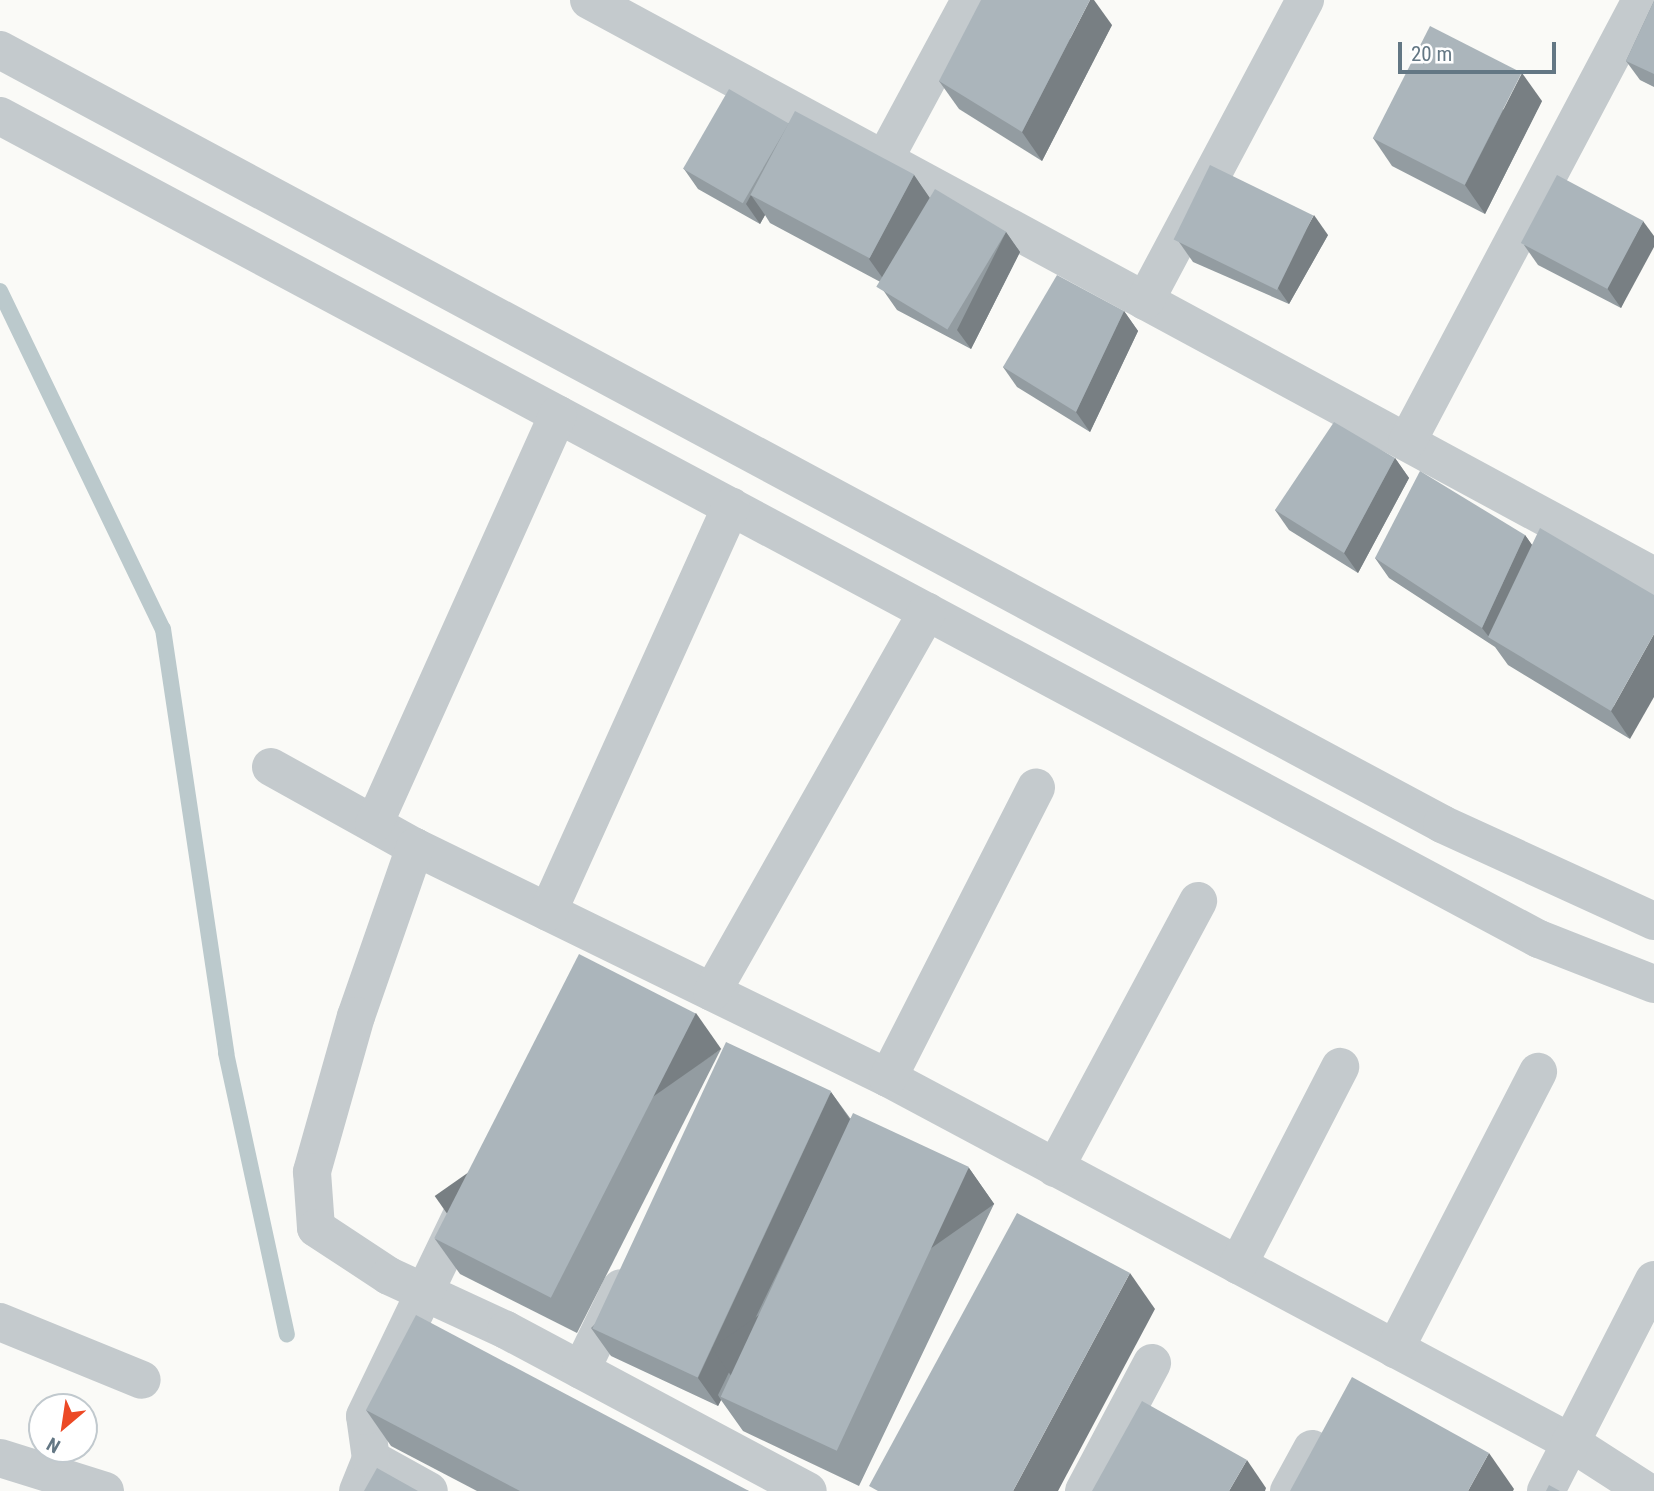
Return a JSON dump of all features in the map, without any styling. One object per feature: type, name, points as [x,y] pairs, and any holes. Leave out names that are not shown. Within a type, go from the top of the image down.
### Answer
[{"type":"street","points":[[589,0],[631,10],[884,160],[1654,576]]},
{"type":"street","points":[[884,160],[970,0]]},
{"type":"street","points":[[1145,300],[1305,0]]},
{"type":"street","points":[[1407,442],[1641,0]]},
{"type":"street","points":[[0,50],[1442,824],[1654,920]]},
{"type":"street","points":[[0,117],[1539,939],[1654,984]]},
{"type":"street","points":[[374,824],[558,414]]},
{"type":"street","points":[[548,912],[731,506]]},
{"type":"street","points":[[712,992],[927,611]]},
{"type":"street","points":[[271,767],[415,847],[888,1078],[1570,1442],[1646,1491]]},
{"type":"street","points":[[888,1078],[1035,788]]},
{"type":"street","points":[[415,847],[356,1016],[312,1172],[316,1228],[389,1276],[581,1370],[808,1491]]},
{"type":"street","points":[[1055,1168],[1198,901]]},
{"type":"street","points":[[579,972],[597,935]]},
{"type":"street","points":[[1238,1265],[1340,1067]]},
{"type":"street","points":[[1395,1349],[1538,1072]]},
{"type":"street","points":[[429,1491],[364,1475],[365,1416],[484,1170]]},
{"type":"street","points":[[581,1370],[640,1250]]},
{"type":"street","points":[[1546,1491],[1654,1280]]},
{"type":"street","points":[[0,1322],[142,1380]]},
{"type":"street","points":[[1084,1491],[1152,1363]]},
{"type":"street","points":[[721,1445],[738,1409]]},
{"type":"street","points":[[1289,1491],[1312,1449]]},
{"type":"street","points":[[0,1458],[105,1491]]},
{"type":"building","points":[[981,0],[1090,0],[1022,132],[939,81]]},
{"type":"building","points":[[1654,1],[1654,74],[1626,61]]},
{"type":"building","points":[[1430,26],[1522,73],[1465,185],[1373,138]]},
{"type":"building","points":[[729,89],[789,124],[743,203],[683,169]]},
{"type":"building","points":[[795,111],[914,174],[870,258],[750,195]]},
{"type":"building","points":[[1210,165],[1313,215],[1277,290],[1174,240]]},
{"type":"building","points":[[1557,175],[1644,221],[1607,289],[1521,243]]},
{"type":"building","points":[[935,189],[1006,232],[947,329],[876,287]]},
{"type":"building","points":[[1057,275],[1124,311],[1076,412],[1003,367]]},
{"type":"building","points":[[1334,422],[1395,458],[1344,553],[1275,510]]},
{"type":"building","points":[[1420,471],[1525,535],[1482,628],[1375,558]]},
{"type":"building","points":[[1540,528],[1654,595],[1654,634],[1611,711],[1488,637]]},
{"type":"building","points":[[579,954],[696,1013],[551,1298],[434,1238]]},
{"type":"building","points":[[726,1042],[831,1091],[698,1377],[592,1328]]},
{"type":"building","points":[[853,1113],[969,1167],[837,1451],[721,1397]]},
{"type":"building","points":[[1017,1213],[1130,1273],[1013,1491],[878,1491],[869,1486]]},
{"type":"building","points":[[416,1315],[749,1491],[520,1491],[366,1410]]},
{"type":"building","points":[[1352,1377],[1489,1453],[1468,1491],[1290,1491]]},
{"type":"building","points":[[1142,1401],[1247,1460],[1229,1491],[1092,1491]]},
{"type":"building","points":[[377,1468],[418,1491],[364,1491]]},
{"type":"building","points":[[1549,1485],[1560,1491],[1546,1491]]},
{"type":"waterway","points":[[0,291],[163,629],[226,1053],[287,1334]]}]
